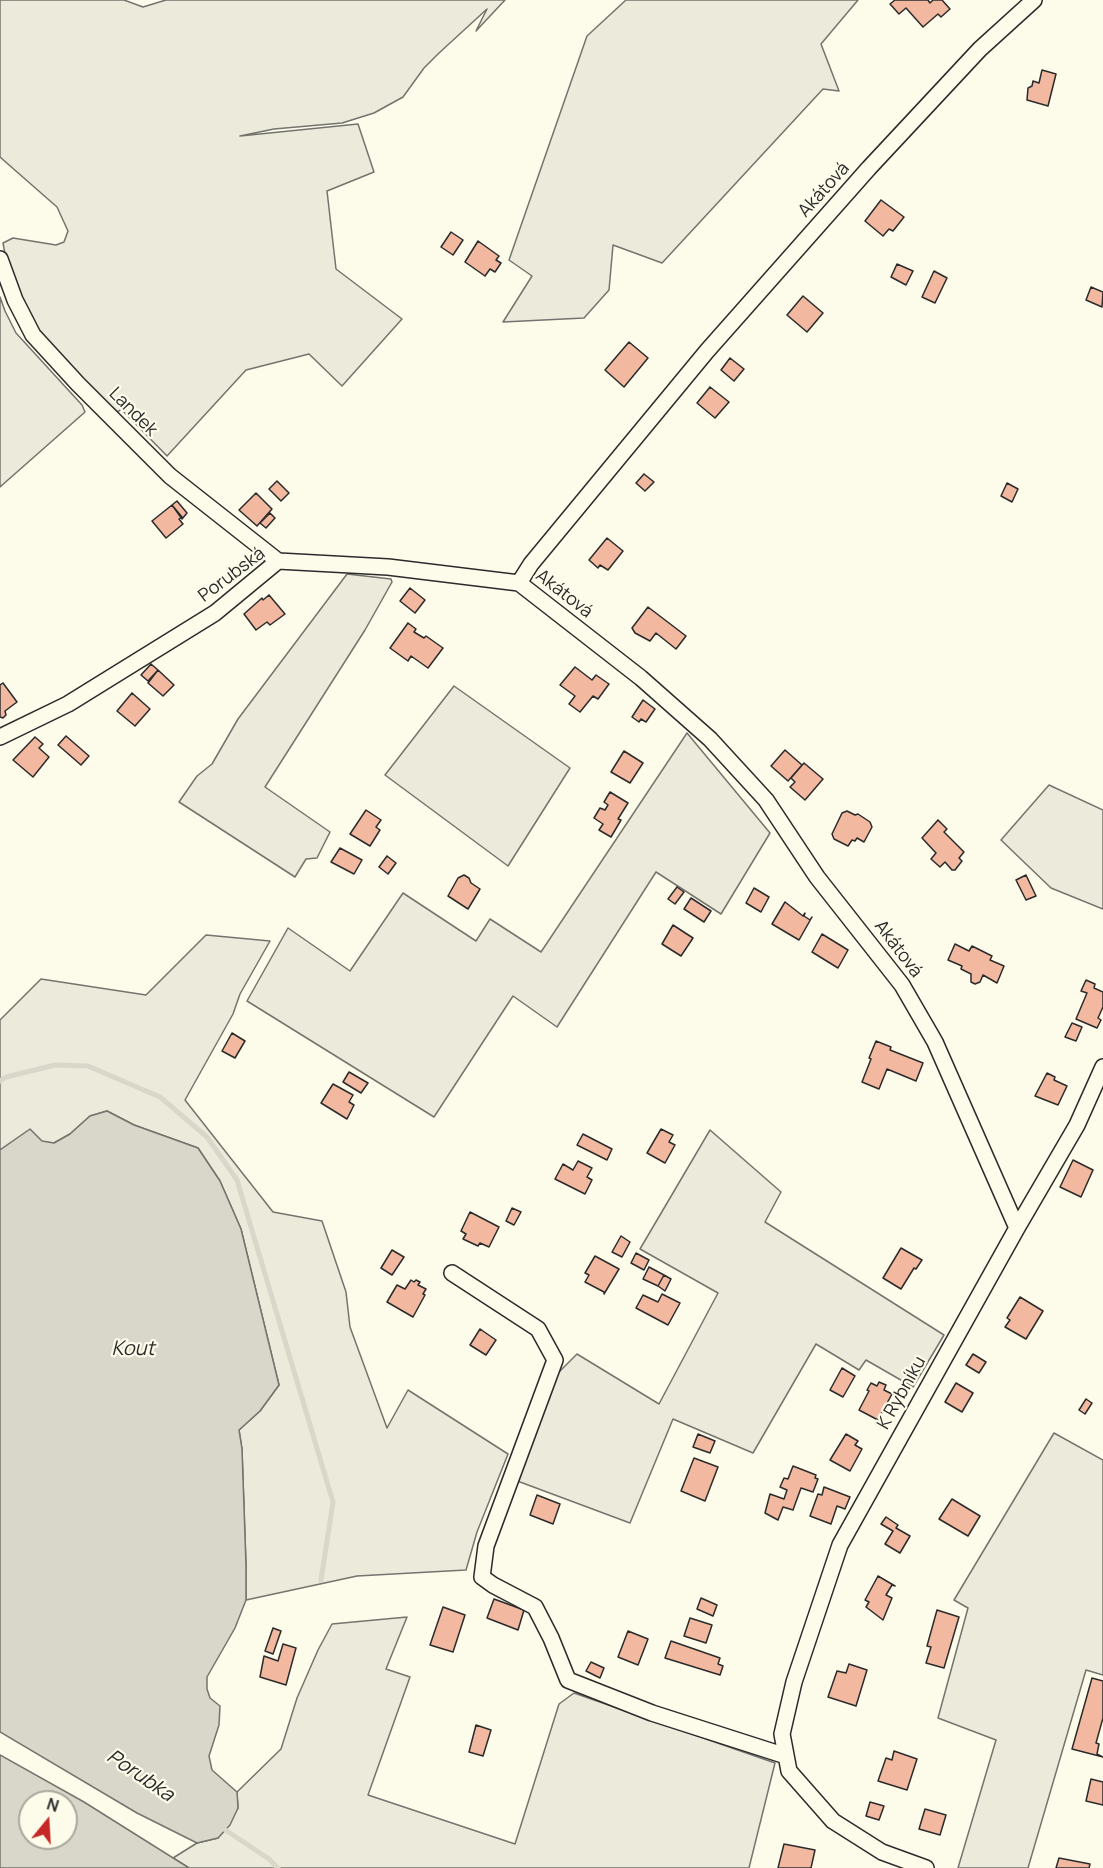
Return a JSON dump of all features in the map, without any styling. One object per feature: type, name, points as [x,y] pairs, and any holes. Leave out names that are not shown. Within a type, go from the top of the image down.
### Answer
[{"type":"street","name":"Akátová","points":[[1017,1228],[935,1042],[902,984],[817,877],[766,800],[710,739],[641,678],[519,583],[531,564],[722,334],[869,168],[980,49],[1034,0]]},
{"type":"street","name":"Landek","points":[[0,258],[15,300],[33,335],[78,384],[170,476],[278,561]]},
{"type":"street","name":"Porubská","points":[[0,737],[68,704],[215,614],[278,561],[388,567],[519,583]]},
{"type":"street","name":"K Rybníku","points":[[926,1868],[882,1852],[833,1821],[789,1771],[783,1734],[794,1682],[840,1545],[1077,1125],[1103,1067]]},
{"type":"street","points":[[452,1273],[538,1329],[555,1360],[486,1546],[482,1576],[493,1586],[535,1607],[551,1638],[568,1680],[652,1713],[786,1756]]},
{"type":"shaded area","points":[[0,0],[124,0],[143,7],[166,0],[505,0],[476,31],[487,9],[439,53],[424,68],[403,97],[374,113],[342,123],[274,129],[240,136],[358,124],[374,172],[327,191],[336,269],[402,319],[342,386],[309,354],[246,370],[167,456],[121,409],[118,412],[68,368],[28,318],[11,285],[3,243],[13,238],[56,245],[64,242],[68,231],[57,207],[0,157]]},
{"type":"shaded area","points":[[626,0],[858,0],[821,44],[839,91],[823,89],[662,263],[613,245],[609,290],[584,318],[503,322],[532,276],[509,260],[587,36]]},
{"type":"shaded area","points":[[0,297],[16,333],[82,405],[85,412],[0,487]]},
{"type":"shaded area","points":[[347,574],[391,579],[392,582],[365,630],[265,787],[330,832],[317,858],[306,859],[295,877],[179,802],[197,776],[212,764],[238,719]]},
{"type":"shaded area","points":[[454,686],[570,768],[508,866],[385,775]]},
{"type":"shaded area","points":[[687,733],[770,833],[721,914],[656,872],[557,1027],[513,996],[434,1117],[247,1001],[288,928],[350,971],[403,893],[476,941],[490,919],[541,952]]},
{"type":"shaded area","points":[[1049,785],[1103,810],[1103,909],[1051,888],[1001,840]]},
{"type":"shaded area","points":[[206,935],[270,941],[185,1100],[273,1212],[322,1221],[346,1292],[350,1327],[387,1428],[408,1390],[508,1454],[477,1532],[466,1570],[357,1576],[246,1600],[242,1449],[239,1430],[260,1411],[279,1385],[241,1229],[220,1181],[198,1148],[134,1125],[107,1111],[90,1116],[70,1134],[54,1143],[42,1142],[0,1150],[0,1020],[41,979],[146,995]]},
{"type":"shaded area","points":[[710,1130],[781,1192],[765,1222],[944,1335],[913,1387],[866,1360],[859,1370],[816,1344],[753,1453],[673,1419],[630,1523],[512,1479],[558,1373],[577,1354],[659,1404],[718,1293],[640,1249]]},
{"type":"shaded area","points":[[1054,1433],[1103,1460],[1103,1675],[1086,1670],[1028,1868],[958,1868],[996,1740],[938,1718],[968,1608],[954,1600]]},
{"type":"shaded area","points":[[407,1617],[386,1669],[410,1677],[368,1795],[515,1844],[559,1704],[574,1693],[775,1763],[749,1868],[189,1868],[173,1858],[197,1843],[218,1838],[238,1808],[237,1792],[281,1749],[297,1698],[332,1624]]},
{"type":"water","name":"Kout","points":[[107,1111],[134,1125],[198,1148],[220,1181],[241,1229],[279,1385],[260,1411],[239,1430],[242,1449],[246,1600],[235,1628],[207,1677],[210,1698],[220,1706],[219,1725],[209,1756],[212,1770],[237,1792],[238,1808],[230,1825],[218,1838],[197,1843],[137,1813],[0,1732],[0,1150],[30,1129],[42,1141],[54,1143],[70,1134],[90,1116]]},
{"type":"water","points":[[0,1755],[63,1790],[18,1790],[18,1850],[78,1850],[78,1799],[189,1868],[0,1868]]},
{"type":"building","points":[[895,0],[928,0],[930,3],[933,0],[942,0],[950,9],[941,17],[938,14],[923,27],[906,8],[899,14],[890,4]]},
{"type":"building","points":[[1042,70],[1056,74],[1048,106],[1027,100],[1028,88],[1032,86],[1033,81],[1039,83]]},
{"type":"building","points":[[881,200],[904,217],[893,231],[889,229],[883,236],[865,221]]},
{"type":"building","points":[[451,232],[463,240],[453,255],[441,247]]},
{"type":"building","points":[[478,241],[499,256],[496,260],[501,263],[495,272],[490,269],[485,276],[465,262]]},
{"type":"building","points":[[897,264],[913,271],[906,285],[891,277]]},
{"type":"building","points":[[934,271],[947,278],[935,303],[922,297]]},
{"type":"building","points":[[1091,287],[1103,292],[1102,307],[1086,300]]},
{"type":"building","points":[[803,296],[823,313],[807,332],[787,315]]},
{"type":"building","points":[[629,342],[648,358],[624,387],[605,370]]},
{"type":"building","points":[[730,358],[744,369],[734,381],[721,370]]},
{"type":"building","points":[[710,387],[729,402],[715,418],[697,403]]},
{"type":"building","points":[[644,474],[654,482],[645,491],[636,483]]},
{"type":"building","points":[[277,481],[289,493],[281,501],[269,489]]},
{"type":"building","points":[[1007,483],[1018,489],[1012,502],[1001,496]]},
{"type":"building","points":[[256,493],[272,509],[257,526],[239,510]]},
{"type":"building","points":[[177,501],[187,513],[182,519],[172,505]]},
{"type":"building","points":[[172,505],[182,517],[179,519],[183,524],[166,538],[152,521]]},
{"type":"building","points":[[270,513],[275,518],[266,528],[260,523]]},
{"type":"building","points":[[607,538],[623,551],[608,570],[600,565],[598,568],[589,560]]},
{"type":"building","points":[[410,588],[425,600],[415,613],[400,601]]},
{"type":"building","points":[[269,595],[285,614],[270,625],[267,622],[256,630],[244,614],[262,598],[263,600]]},
{"type":"building","points":[[648,607],[686,636],[676,649],[656,633],[650,641],[635,633],[632,628]]},
{"type":"building","points":[[408,623],[416,629],[414,632],[424,638],[426,636],[443,648],[428,668],[411,656],[408,661],[390,648]]},
{"type":"building","points":[[151,664],[158,670],[148,681],[141,675]]},
{"type":"building","points":[[575,667],[592,680],[596,675],[609,684],[598,699],[593,696],[580,712],[569,704],[575,696],[560,685]]},
{"type":"building","points":[[158,670],[174,685],[163,696],[148,683]]},
{"type":"building","points":[[3,683],[17,702],[5,711],[6,715],[3,718],[0,717],[0,685]]},
{"type":"building","points":[[132,693],[150,709],[135,726],[117,711]]},
{"type":"building","points":[[643,700],[655,709],[646,722],[641,719],[639,722],[632,717]]},
{"type":"building","points":[[66,736],[89,756],[81,765],[58,745]]},
{"type":"building","points":[[35,737],[43,744],[39,748],[49,757],[33,777],[13,760]]},
{"type":"building","points":[[785,750],[802,765],[788,781],[771,766]]},
{"type":"building","points":[[624,751],[643,763],[630,783],[611,772]]},
{"type":"building","points":[[804,763],[823,779],[805,800],[790,787],[795,782],[791,778]]},
{"type":"building","points":[[610,792],[628,803],[611,837],[599,830],[603,824],[594,818],[600,808],[605,810],[608,805],[604,802]]},
{"type":"building","points":[[366,810],[381,820],[376,827],[380,830],[370,846],[350,834]]},
{"type":"building","points":[[847,811],[858,814],[870,822],[872,827],[864,842],[857,838],[855,841],[852,840],[848,846],[834,839],[832,834],[842,813]]},
{"type":"building","points":[[938,820],[947,829],[944,832],[964,852],[959,858],[962,861],[955,870],[952,870],[945,862],[940,867],[931,859],[936,853],[922,838]]},
{"type":"building","points":[[340,848],[362,860],[354,874],[331,862]]},
{"type":"building","points":[[387,856],[396,863],[388,874],[379,867]]},
{"type":"building","points":[[464,875],[480,889],[468,909],[448,896],[458,878]]},
{"type":"building","points":[[1026,875],[1036,896],[1026,900],[1016,880]]},
{"type":"building","points":[[677,887],[684,892],[675,904],[668,899]]},
{"type":"building","points":[[754,888],[769,897],[761,912],[746,903]]},
{"type":"building","points":[[691,898],[711,911],[704,922],[684,909]]},
{"type":"building","points":[[785,902],[803,916],[805,913],[804,916],[810,920],[812,917],[799,940],[772,924]]},
{"type":"building","points":[[673,925],[693,938],[681,956],[662,944]]},
{"type":"building","points":[[822,934],[848,950],[838,968],[812,952]]},
{"type":"building","points":[[955,944],[969,951],[972,946],[992,956],[990,960],[1004,966],[997,983],[983,975],[980,982],[975,984],[971,982],[971,974],[961,969],[962,966],[948,960]]},
{"type":"building","points":[[1086,980],[1095,984],[1094,988],[1103,992],[1103,1007],[1098,1018],[1101,1020],[1097,1028],[1076,1019],[1087,993],[1081,991]]},
{"type":"building","points":[[1072,1023],[1082,1027],[1076,1041],[1065,1037]]},
{"type":"building","points":[[232,1033],[245,1041],[235,1058],[222,1051]]},
{"type":"building","points":[[876,1041],[891,1047],[890,1050],[923,1063],[916,1081],[887,1069],[879,1089],[862,1082]]},
{"type":"building","points":[[349,1072],[368,1083],[361,1093],[343,1082]]},
{"type":"building","points":[[1047,1073],[1055,1077],[1054,1080],[1067,1086],[1058,1105],[1035,1096]]},
{"type":"building","points":[[333,1084],[353,1095],[349,1102],[354,1105],[347,1119],[321,1103]]},
{"type":"building","points":[[661,1129],[673,1135],[669,1142],[675,1145],[665,1163],[647,1153]]},
{"type":"building","points":[[583,1134],[612,1149],[607,1160],[577,1145]]},
{"type":"building","points":[[1073,1160],[1093,1170],[1081,1197],[1060,1187]]},
{"type":"building","points":[[578,1161],[592,1168],[587,1177],[592,1180],[585,1194],[555,1179],[563,1164],[573,1170]]},
{"type":"building","points":[[512,1208],[521,1212],[514,1225],[506,1221]]},
{"type":"building","points":[[470,1212],[499,1227],[489,1247],[480,1243],[478,1246],[463,1239],[466,1234],[461,1231]]},
{"type":"building","points":[[621,1236],[630,1242],[622,1257],[612,1252]]},
{"type":"building","points":[[901,1248],[922,1260],[901,1289],[883,1278]]},
{"type":"building","points":[[392,1250],[404,1257],[392,1275],[381,1268]]},
{"type":"building","points":[[636,1253],[649,1260],[644,1270],[631,1263]]},
{"type":"building","points":[[595,1256],[619,1269],[604,1294],[585,1282],[589,1275],[585,1273]]},
{"type":"building","points":[[649,1267],[664,1275],[658,1286],[643,1279]]},
{"type":"building","points":[[664,1275],[671,1279],[665,1291],[658,1286]]},
{"type":"building","points":[[411,1280],[420,1282],[418,1285],[426,1289],[413,1317],[387,1302],[397,1285],[405,1289]]},
{"type":"building","points":[[662,1294],[680,1303],[668,1325],[636,1308],[643,1295],[658,1302]]},
{"type":"building","points":[[1020,1297],[1043,1311],[1026,1339],[1005,1327],[1010,1320],[1007,1318]]},
{"type":"building","points":[[480,1329],[496,1340],[486,1355],[470,1345]]},
{"type":"building","points":[[973,1354],[986,1362],[979,1373],[966,1365]]},
{"type":"building","points":[[842,1368],[855,1376],[843,1397],[830,1390]]},
{"type":"building","points":[[879,1382],[886,1385],[884,1390],[892,1394],[878,1420],[859,1410],[871,1383],[877,1386]]},
{"type":"building","points":[[956,1383],[973,1393],[962,1412],[945,1402]]},
{"type":"building","points":[[1086,1399],[1092,1403],[1085,1414],[1079,1410]]},
{"type":"building","points":[[698,1434],[715,1441],[710,1453],[693,1447]]},
{"type":"building","points":[[846,1434],[858,1441],[855,1445],[862,1449],[850,1471],[830,1460]]},
{"type":"building","points":[[694,1458],[718,1467],[705,1501],[681,1491]]},
{"type":"building","points":[[793,1466],[816,1475],[815,1478],[818,1479],[813,1492],[801,1488],[793,1510],[783,1507],[778,1520],[765,1513],[770,1494],[784,1499],[787,1490],[780,1487],[784,1478],[788,1479]]},
{"type":"building","points":[[824,1487],[850,1497],[845,1509],[837,1506],[831,1524],[810,1516],[818,1494],[822,1495]]},
{"type":"building","points":[[537,1495],[560,1504],[553,1524],[530,1515]]},
{"type":"building","points":[[952,1499],[980,1516],[968,1536],[939,1519]]},
{"type":"building","points":[[886,1517],[898,1525],[896,1528],[910,1536],[900,1553],[885,1544],[893,1531],[881,1524]]},
{"type":"building","points":[[878,1576],[895,1586],[892,1585],[886,1595],[892,1598],[883,1620],[866,1607],[869,1602],[865,1600]]},
{"type":"building","points":[[701,1598],[717,1605],[713,1616],[697,1609]]},
{"type":"building","points":[[494,1599],[524,1610],[518,1630],[487,1618]]},
{"type":"building","points":[[443,1607],[465,1615],[453,1652],[430,1645]]},
{"type":"building","points":[[937,1610],[959,1617],[944,1668],[926,1663],[931,1647],[927,1646]]},
{"type":"building","points":[[690,1618],[712,1625],[706,1643],[684,1636]]},
{"type":"building","points":[[273,1628],[281,1631],[273,1654],[265,1651]]},
{"type":"building","points":[[628,1631],[648,1639],[638,1665],[618,1657]]},
{"type":"building","points":[[671,1641],[720,1658],[718,1664],[723,1666],[720,1675],[665,1658]]},
{"type":"building","points":[[283,1644],[296,1648],[286,1685],[260,1677],[264,1656],[278,1661]]},
{"type":"building","points":[[591,1662],[604,1668],[600,1678],[586,1671]]},
{"type":"building","points":[[849,1664],[867,1670],[856,1706],[828,1697],[837,1671],[846,1673]]},
{"type":"building","points":[[1092,1678],[1103,1681],[1103,1718],[1096,1743],[1099,1744],[1097,1754],[1103,1757],[1072,1749]]},
{"type":"building","points":[[476,1725],[491,1730],[483,1756],[469,1752]]},
{"type":"building","points":[[894,1751],[917,1759],[907,1790],[878,1781],[886,1758],[892,1760]]},
{"type":"building","points":[[1091,1779],[1103,1782],[1103,1805],[1086,1801]]},
{"type":"building","points":[[870,1802],[884,1806],[879,1820],[866,1816]]},
{"type":"building","points":[[925,1809],[946,1815],[940,1835],[919,1829]]},
{"type":"building","points":[[784,1844],[815,1850],[811,1868],[778,1868]]},
{"type":"building","points":[[1059,1858],[1090,1864],[1089,1868],[1056,1868]]},
{"type":"waterway","points":[[0,1081],[6,1077],[55,1065],[88,1066],[160,1097],[207,1137],[237,1180],[333,1502],[321,1580]]},
{"type":"waterway","name":"Porubka","points":[[221,1827],[269,1859],[278,1868]]}]
